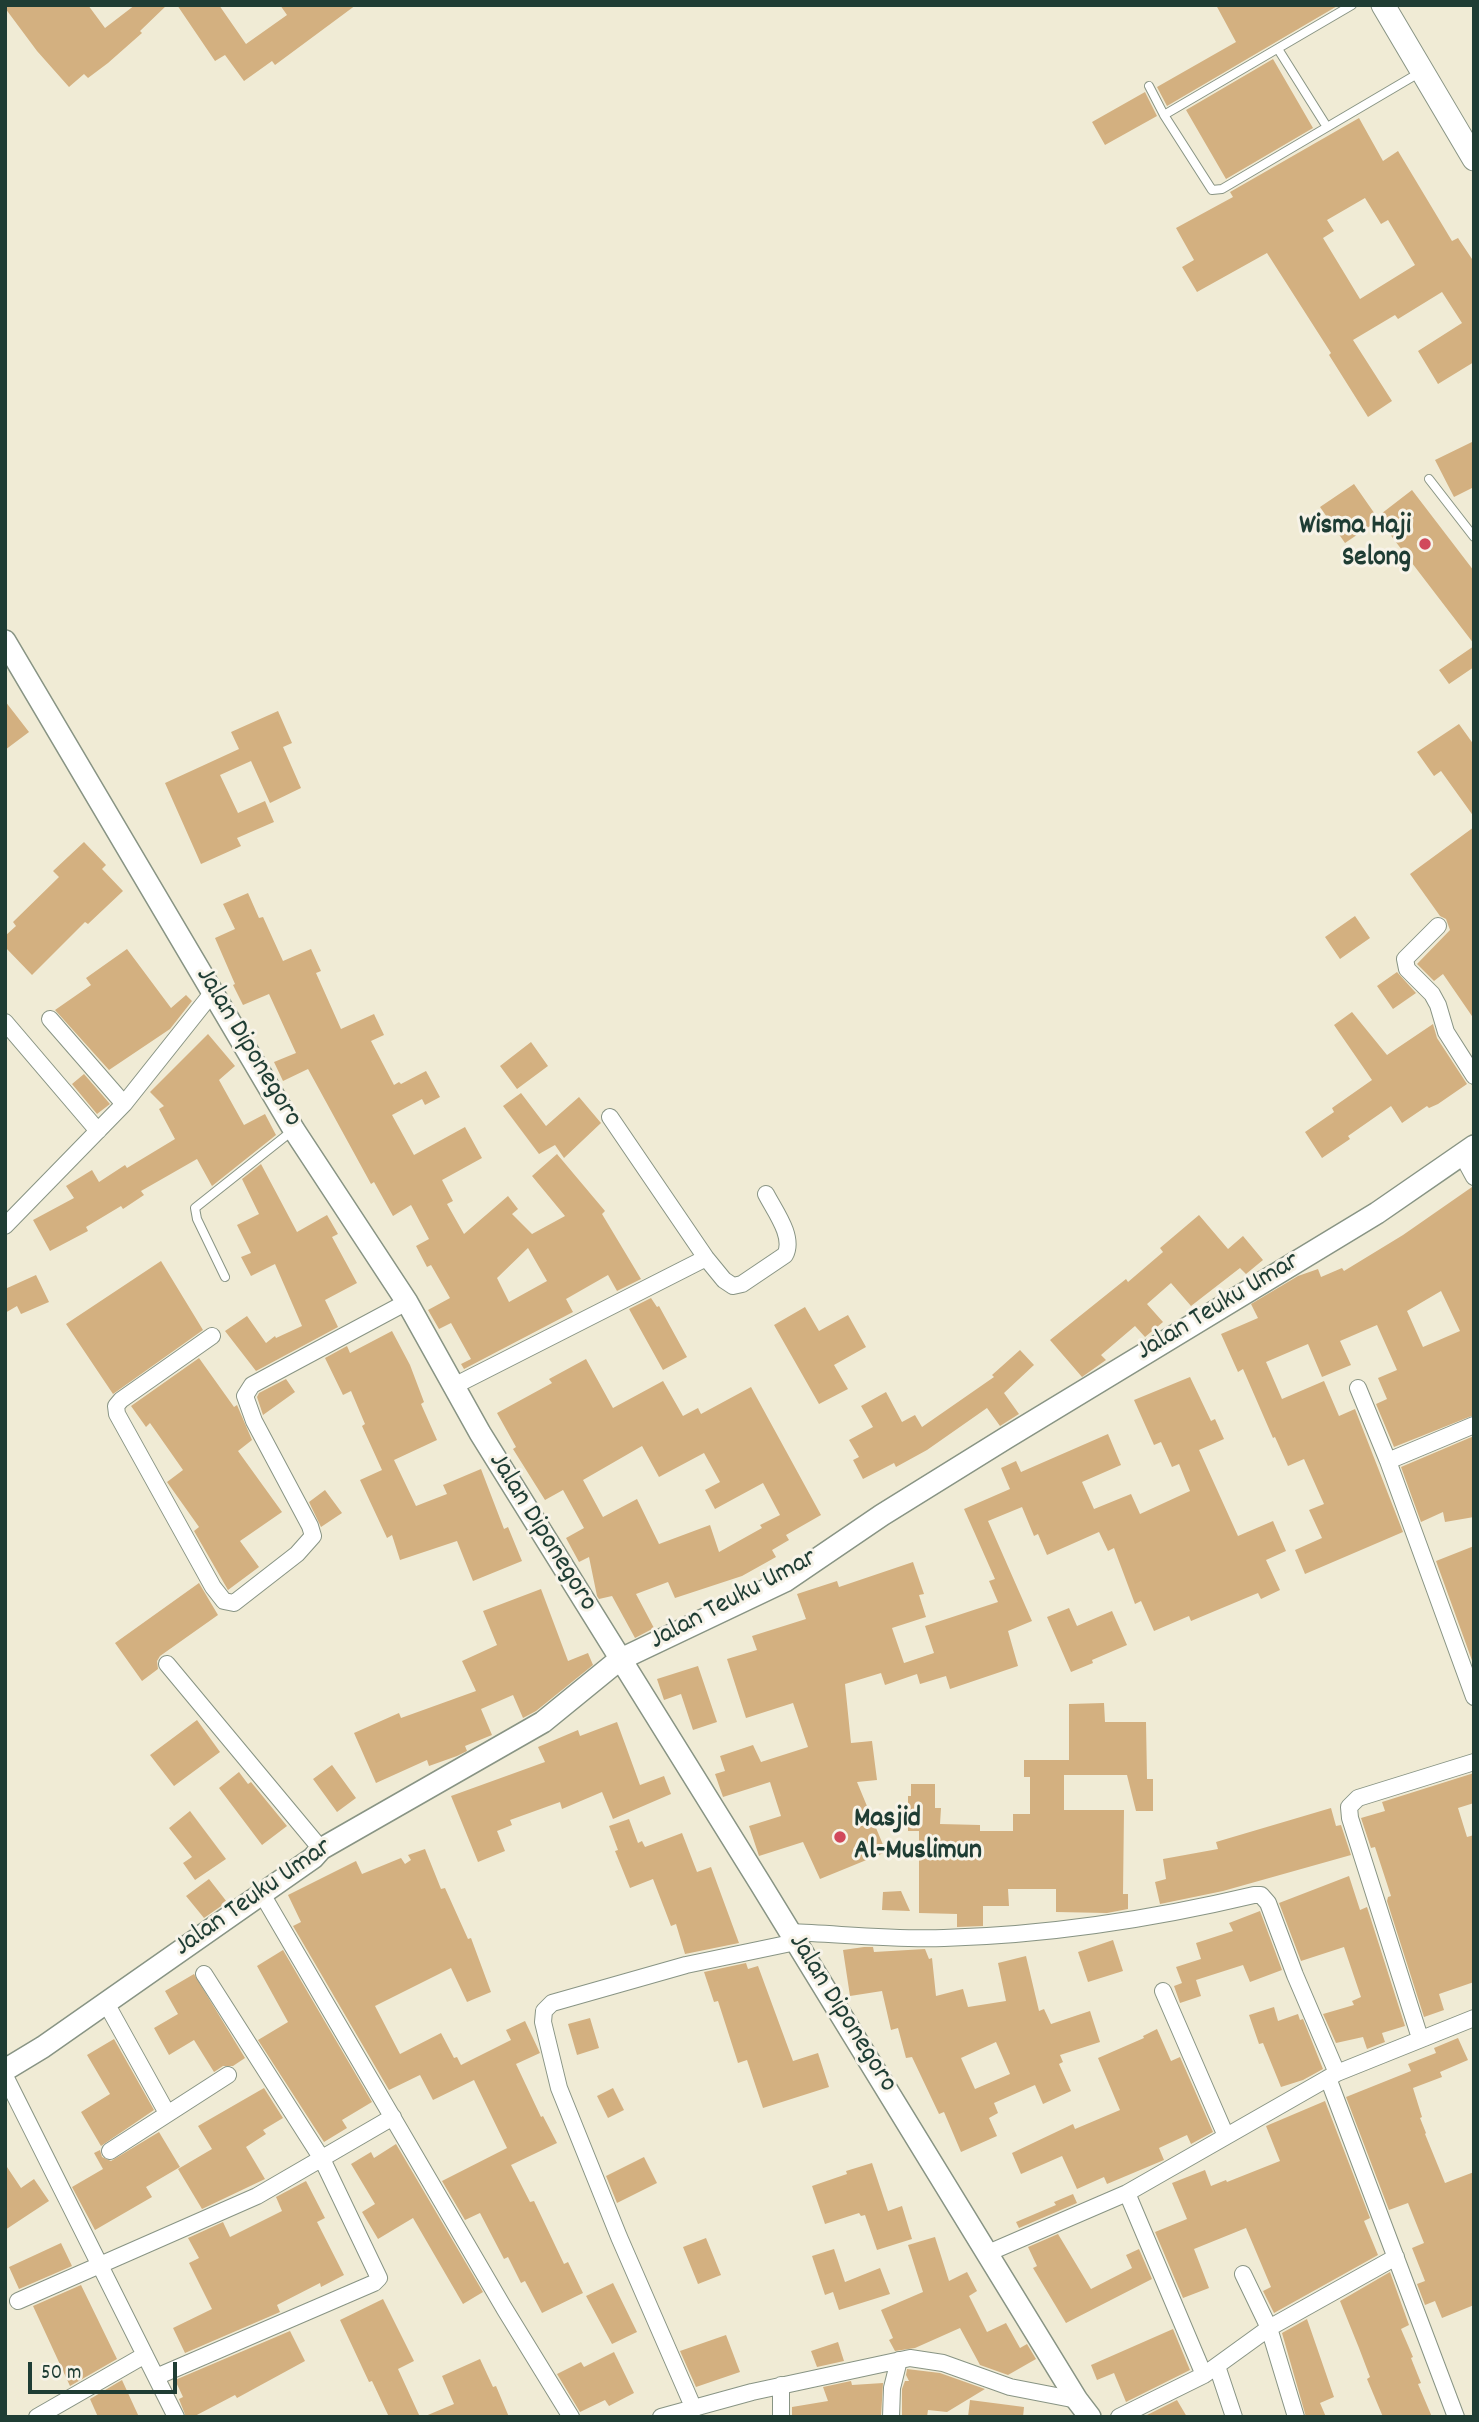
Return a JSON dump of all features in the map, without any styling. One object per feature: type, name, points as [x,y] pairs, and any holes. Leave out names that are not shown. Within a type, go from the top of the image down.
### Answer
[{"type":"main road","points":[[1383,5],[1474,159]]},
{"type":"street","name":"Jalan Diponegoro","points":[[5,641],[294,1130],[407,1302],[452,1387],[1084,2409]]},
{"type":"street","points":[[1438,926],[1405,959],[1407,969],[1432,993],[1446,1032],[1474,1076]]},
{"type":"street","points":[[5,1226],[124,1104],[213,992]]},
{"type":"street","points":[[50,1019],[124,1104]]},
{"type":"street","points":[[5,1022],[98,1131]]},
{"type":"street","points":[[610,1117],[706,1258],[724,1280],[733,1286],[742,1284],[785,1255],[789,1247],[788,1237],[766,1194]]},
{"type":"street","points":[[1468,1150],[1474,1177]]},
{"type":"street","name":"Jalan Teuku Umar","points":[[5,2070],[43,2047],[262,1894],[313,1858],[321,1849],[543,1722],[619,1660],[785,1581],[881,1515],[1377,1213],[1468,1150]]},
{"type":"street","points":[[452,1387],[706,1258]]},
{"type":"street","points":[[212,1336],[116,1406],[117,1415],[213,1587],[224,1601],[234,1603],[297,1554],[313,1536],[254,1421],[245,1396],[252,1385],[407,1302]]},
{"type":"street","points":[[1358,1388],[1388,1461],[1474,1697]]},
{"type":"street","points":[[1388,1461],[1474,1425]]},
{"type":"street","points":[[167,1664],[321,1849]]},
{"type":"street","points":[[1420,2038],[1350,1818],[1349,1807],[1358,1798],[1474,1762]]},
{"type":"street","points":[[262,1894],[571,2417]]},
{"type":"street","points":[[694,2409],[619,2237],[559,2088],[543,2022],[544,2011],[552,2003],[793,1937],[941,1938],[990,1935],[1181,1913],[1261,1895],[1266,1899],[1333,2075],[1396,2257],[1456,2417]]},
{"type":"street","points":[[156,2377],[374,2283],[379,2278],[322,2159],[204,1974]]},
{"type":"street","points":[[1163,1991],[1226,2136]]},
{"type":"street","points":[[106,2003],[167,2113]]},
{"type":"street","points":[[988,2253],[1127,2193],[1333,2075],[1420,2038],[1472,2024]]},
{"type":"street","points":[[110,2151],[228,2075]]},
{"type":"street","points":[[5,2076],[176,2417]]},
{"type":"street","points":[[18,2301],[247,2200],[393,2117]]},
{"type":"street","points":[[1127,2193],[1234,2417]]},
{"type":"street","points":[[1119,2417],[1211,2370],[1269,2328],[1396,2257]]},
{"type":"street","points":[[1243,2274],[1269,2328],[1296,2417]]},
{"type":"street","points":[[37,2417],[145,2355]]},
{"type":"street","points":[[661,2417],[781,2385],[899,2360],[925,2359],[1084,2409]]},
{"type":"street","points":[[891,2417],[892,2388],[899,2360]]},
{"type":"street","points":[[781,2385],[781,2417]]},
{"type":"lane","points":[[1164,115],[1352,5]]},
{"type":"lane","points":[[1278,49],[1327,127]]},
{"type":"lane","points":[[1149,86],[1164,115],[1212,190],[1222,189],[1422,71]]},
{"type":"lane","points":[[1429,480],[1474,537]]},
{"type":"lane","points":[[225,1277],[197,1219],[195,1208],[294,1130]]},
{"type":"building","points":[[5,5],[88,5],[105,28],[135,5],[167,5],[140,31],[142,33],[108,63],[88,78],[84,74],[69,87],[37,51]]},
{"type":"building","points":[[177,5],[219,5],[246,44],[287,15],[280,5],[356,5],[275,65],[272,61],[244,81],[225,55],[215,61]]},
{"type":"building","points":[[1216,5],[1339,5],[1167,106],[1157,87],[1236,42]]},
{"type":"building","points":[[1273,59],[1313,128],[1226,179],[1186,110]]},
{"type":"building","points":[[1145,92],[1157,116],[1105,145],[1092,122]]},
{"type":"building","points":[[1359,118],[1383,161],[1398,151],[1452,241],[1458,238],[1474,262],[1474,362],[1438,384],[1418,351],[1462,323],[1442,292],[1398,319],[1395,315],[1353,340],[1392,401],[1368,417],[1267,253],[1197,292],[1182,267],[1194,260],[1176,228],[1233,197],[1230,192]],"holes":[[[1365,198],[1381,224],[1388,220],[1415,265],[1360,299],[1323,238],[1334,231],[1327,220]]]},
{"type":"building","name":"Wisma Haji Selong","points":[[1474,441],[1474,487],[1454,497],[1435,460]]},
{"type":"building","name":"Wisma Haji Selong","points":[[1354,484],[1377,517],[1412,490],[1474,571],[1474,644],[1379,520],[1345,543],[1320,507]]},
{"type":"building","points":[[1474,646],[1474,667],[1449,684],[1439,670]]},
{"type":"building","points":[[5,701],[29,732],[5,750]]},
{"type":"building","points":[[278,711],[292,743],[283,747],[301,788],[270,803],[251,761],[220,775],[238,813],[265,801],[274,822],[237,838],[241,846],[201,864],[165,783],[239,749],[231,732]]},
{"type":"building","points":[[1459,724],[1474,745],[1474,817],[1441,771],[1434,776],[1417,752]]},
{"type":"building","points":[[1474,827],[1474,1019],[1443,974],[1434,981],[1417,964],[1450,930],[1446,919],[1440,916],[1410,874]]},
{"type":"building","points":[[84,842],[106,865],[102,869],[123,891],[88,924],[85,922],[32,975],[5,947],[5,936],[16,926],[13,922],[59,877],[53,871]]},
{"type":"building","points":[[248,893],[259,918],[263,917],[283,961],[311,949],[321,971],[316,973],[341,1029],[374,1014],[384,1035],[371,1041],[394,1085],[426,1071],[440,1097],[425,1105],[422,1099],[392,1115],[414,1155],[465,1127],[482,1158],[442,1180],[453,1201],[447,1204],[464,1234],[508,1196],[518,1209],[512,1214],[532,1234],[565,1216],[532,1176],[557,1154],[605,1211],[602,1214],[641,1279],[617,1291],[608,1275],[566,1299],[573,1312],[464,1369],[461,1364],[471,1359],[451,1323],[439,1329],[428,1310],[450,1298],[431,1265],[427,1267],[416,1246],[429,1239],[411,1205],[393,1216],[374,1182],[371,1184],[308,1069],[283,1081],[274,1062],[296,1053],[269,994],[243,1005],[233,985],[235,984],[215,938],[235,929],[223,904]],"holes":[[[528,1248],[547,1281],[509,1302],[497,1278]]]},
{"type":"building","points":[[1355,916],[1370,938],[1340,959],[1325,937]]},
{"type":"building","points":[[127,949],[171,1008],[186,995],[192,1001],[170,1029],[109,1070],[55,1010],[91,985],[86,978]]},
{"type":"building","points":[[1397,972],[1416,993],[1393,1009],[1377,986]]},
{"type":"building","points":[[1352,1012],[1387,1055],[1433,1024],[1437,1038],[1467,1084],[1438,1104],[1429,1108],[1427,1106],[1402,1123],[1391,1106],[1322,1158],[1305,1132],[1334,1112],[1332,1108],[1372,1080],[1334,1025]]},
{"type":"building","points":[[208,1034],[235,1066],[219,1080],[244,1125],[265,1114],[276,1135],[212,1186],[197,1159],[141,1191],[144,1195],[123,1209],[121,1206],[86,1227],[88,1231],[50,1251],[33,1220],[74,1198],[66,1186],[92,1170],[99,1182],[175,1139],[159,1109],[164,1106],[150,1092]]},
{"type":"building","points":[[531,1042],[548,1066],[517,1089],[500,1066]]},
{"type":"building","points":[[84,1074],[110,1104],[97,1114],[72,1084]]},
{"type":"building","points":[[521,1093],[546,1126],[579,1097],[601,1123],[564,1158],[555,1145],[539,1154],[503,1106]]},
{"type":"building","points":[[261,1164],[297,1232],[327,1215],[338,1234],[332,1237],[357,1283],[325,1300],[338,1327],[256,1371],[225,1331],[247,1316],[266,1343],[275,1336],[276,1338],[302,1326],[275,1264],[251,1276],[241,1257],[251,1253],[237,1225],[259,1214],[242,1179]]},
{"type":"building","points":[[1474,1187],[1474,1415],[1394,1447],[1376,1404],[1387,1399],[1378,1378],[1397,1370],[1377,1325],[1340,1341],[1351,1365],[1322,1377],[1308,1344],[1266,1362],[1282,1399],[1324,1381],[1339,1416],[1355,1409],[1403,1532],[1305,1574],[1295,1550],[1322,1538],[1309,1510],[1324,1504],[1304,1459],[1288,1466],[1243,1369],[1238,1372],[1221,1334],[1258,1318],[1251,1304],[1298,1276],[1318,1269],[1321,1277],[1342,1268],[1344,1271]],"holes":[[[1441,1291],[1460,1331],[1423,1347],[1407,1311]]]},
{"type":"building","points":[[1199,1215],[1228,1249],[1243,1236],[1263,1260],[1246,1274],[1240,1268],[1191,1306],[1171,1283],[1147,1304],[1163,1322],[1145,1337],[1135,1326],[1101,1355],[1106,1360],[1082,1377],[1050,1340],[1126,1279],[1128,1282],[1163,1252],[1160,1248]]},
{"type":"building","points":[[161,1261],[203,1330],[113,1394],[66,1324]]},
{"type":"building","points":[[36,1275],[49,1302],[21,1314],[17,1306],[5,1313],[5,1289]]},
{"type":"building","points":[[651,1298],[657,1307],[659,1306],[687,1357],[663,1370],[629,1309]]},
{"type":"building","points":[[805,1307],[819,1331],[848,1315],[866,1347],[834,1365],[848,1389],[819,1404],[774,1325]]},
{"type":"building","points":[[392,1331],[410,1365],[424,1402],[421,1404],[437,1440],[394,1460],[416,1506],[447,1494],[443,1485],[481,1469],[504,1529],[508,1527],[522,1561],[473,1581],[457,1541],[400,1560],[392,1535],[387,1538],[360,1480],[382,1470],[362,1426],[365,1424],[351,1391],[343,1395],[325,1358],[347,1346],[350,1353]]},
{"type":"building","points":[[1020,1350],[1034,1365],[1004,1393],[1019,1414],[1000,1426],[987,1408],[927,1450],[896,1467],[894,1463],[863,1479],[853,1460],[859,1457],[849,1440],[873,1427],[861,1406],[886,1392],[902,1422],[915,1415],[922,1427],[994,1377],[992,1375]]},
{"type":"building","points":[[199,1358],[234,1407],[237,1405],[252,1440],[238,1451],[282,1512],[240,1541],[259,1567],[228,1590],[194,1531],[199,1527],[167,1482],[183,1470],[150,1423],[146,1427],[131,1406]]},
{"type":"building","points":[[586,1359],[613,1408],[663,1381],[683,1416],[698,1408],[701,1414],[751,1387],[821,1515],[786,1535],[789,1540],[772,1550],[776,1557],[742,1576],[675,1598],[668,1582],[636,1594],[654,1628],[635,1638],[612,1596],[599,1599],[597,1596],[589,1557],[579,1562],[566,1538],[584,1528],[563,1490],[545,1500],[513,1449],[516,1447],[497,1413],[552,1383],[549,1379]],"holes":[[[642,1446],[659,1477],[704,1453],[720,1482],[705,1490],[715,1509],[763,1483],[780,1515],[719,1552],[710,1525],[659,1544],[637,1499],[603,1517],[583,1480]]]},
{"type":"building","points":[[1190,1377],[1211,1421],[1215,1419],[1224,1439],[1199,1450],[1238,1536],[1273,1521],[1286,1551],[1266,1560],[1280,1590],[1261,1599],[1258,1593],[1191,1621],[1189,1616],[1154,1631],[1141,1601],[1135,1604],[1114,1548],[1108,1551],[1099,1532],[1047,1555],[1038,1534],[1034,1536],[1022,1507],[988,1521],[1032,1621],[1008,1631],[1018,1666],[950,1689],[946,1676],[920,1684],[917,1674],[885,1685],[881,1673],[845,1684],[851,1743],[872,1741],[877,1780],[857,1782],[886,1852],[820,1879],[803,1842],[759,1856],[749,1826],[781,1816],[770,1782],[723,1797],[715,1774],[725,1771],[720,1756],[753,1745],[761,1762],[808,1747],[793,1703],[746,1718],[727,1659],[757,1650],[752,1636],[806,1619],[797,1594],[837,1581],[839,1587],[913,1562],[924,1594],[919,1595],[926,1617],[892,1628],[904,1663],[934,1653],[925,1626],[998,1602],[989,1581],[995,1579],[964,1509],[1010,1489],[1001,1468],[1016,1461],[1021,1472],[1108,1434],[1121,1465],[1082,1482],[1094,1509],[1131,1494],[1140,1514],[1190,1491],[1179,1464],[1172,1467],[1161,1442],[1154,1445],[1134,1400]]},
{"type":"building","points":[[286,1379],[295,1392],[263,1415],[257,1397],[259,1393]]},
{"type":"building","points":[[1474,1436],[1474,1517],[1445,1522],[1443,1512],[1421,1522],[1401,1467]]},
{"type":"building","points":[[325,1490],[342,1513],[321,1527],[309,1502]]},
{"type":"building","points":[[1474,1546],[1474,1666],[1436,1561]]},
{"type":"building","points":[[199,1583],[218,1615],[160,1656],[157,1661],[158,1669],[142,1681],[115,1643]]},
{"type":"building","points":[[541,1589],[568,1661],[588,1653],[593,1665],[536,1711],[523,1718],[513,1695],[481,1709],[492,1735],[465,1746],[467,1751],[429,1766],[427,1760],[376,1783],[354,1733],[399,1713],[401,1718],[476,1691],[462,1661],[497,1645],[483,1611]]},
{"type":"building","points":[[1069,1608],[1077,1626],[1112,1611],[1127,1645],[1071,1672],[1047,1617]]},
{"type":"building","points":[[698,1666],[717,1722],[693,1730],[681,1694],[664,1700],[657,1679]]},
{"type":"building","points":[[1104,1703],[1105,1722],[1146,1722],[1147,1779],[1153,1779],[1153,1811],[1136,1811],[1127,1775],[1064,1775],[1064,1810],[1124,1810],[1123,1894],[1128,1894],[1128,1909],[1107,1913],[1056,1912],[1056,1889],[1008,1889],[1009,1906],[983,1906],[983,1926],[957,1927],[957,1914],[919,1913],[919,1831],[908,1831],[908,1796],[911,1796],[911,1784],[935,1784],[935,1808],[941,1808],[940,1824],[980,1825],[980,1831],[1013,1831],[1013,1814],[1030,1814],[1030,1777],[1024,1777],[1024,1760],[1069,1760],[1069,1704]]},
{"type":"building","points":[[197,1720],[220,1752],[174,1786],[150,1755]]},
{"type":"building","points":[[617,1722],[640,1785],[664,1776],[671,1794],[613,1819],[602,1792],[562,1809],[560,1802],[510,1820],[512,1825],[497,1831],[505,1851],[478,1862],[451,1796],[545,1762],[538,1747],[578,1730],[580,1736]]},
{"type":"building","points":[[332,1765],[356,1798],[337,1812],[313,1779]]},
{"type":"building","points":[[239,1772],[248,1784],[251,1782],[287,1826],[262,1845],[219,1788]]},
{"type":"building","points":[[1474,1773],[1474,1803],[1458,1808],[1467,1837],[1474,1835],[1474,1982],[1439,1994],[1444,2010],[1424,2017],[1387,1901],[1391,1896],[1375,1847],[1371,1848],[1361,1818],[1385,1811],[1382,1802]]},
{"type":"building","points":[[1331,1808],[1336,1826],[1341,1825],[1351,1855],[1223,1891],[1160,1904],[1155,1882],[1166,1879],[1163,1859],[1218,1849],[1216,1842]]},
{"type":"building","points":[[190,1811],[226,1859],[195,1880],[183,1863],[192,1857],[169,1828]]},
{"type":"building","points":[[629,1819],[638,1843],[642,1841],[645,1847],[682,1833],[697,1872],[711,1867],[739,1943],[685,1954],[676,1924],[671,1926],[653,1879],[630,1888],[615,1851],[618,1850],[609,1826]]},
{"type":"building","points":[[425,1849],[441,1889],[445,1888],[468,1939],[471,1938],[491,1992],[467,2002],[451,1968],[375,2006],[400,2054],[441,2033],[454,2058],[457,2057],[461,2065],[511,2040],[506,2030],[525,2021],[540,2053],[516,2064],[541,2117],[543,2116],[557,2143],[511,2165],[530,2202],[534,2201],[564,2264],[568,2262],[583,2293],[542,2313],[525,2281],[521,2283],[508,2257],[504,2259],[480,2213],[465,2220],[442,2181],[507,2148],[474,2080],[433,2100],[420,2075],[389,2090],[293,1926],[301,1922],[288,1895],[356,1861],[362,1874],[401,1858],[405,1864],[411,1860],[408,1855]]},
{"type":"building","points":[[1349,1876],[1360,1910],[1367,1907],[1405,2026],[1382,2033],[1385,2042],[1367,2049],[1363,2037],[1336,2043],[1323,2014],[1354,2005],[1352,2001],[1361,1997],[1344,1947],[1301,1961],[1279,1903]]},
{"type":"building","points":[[209,1879],[227,1902],[204,1918],[186,1896]]},
{"type":"building","points":[[901,1891],[910,1911],[882,1910],[883,1892]]},
{"type":"building","points":[[1260,1911],[1282,1970],[1250,1982],[1243,1965],[1196,1980],[1201,1996],[1180,2003],[1174,1986],[1182,1983],[1176,1967],[1201,1959],[1196,1943],[1233,1931],[1229,1923]]},
{"type":"building","points":[[1113,1940],[1123,1971],[1088,1982],[1078,1952]]},
{"type":"building","points":[[864,1947],[873,1947],[874,1952],[925,1949],[929,1959],[932,1958],[936,1996],[963,1989],[968,2007],[1006,2001],[998,1963],[1026,1956],[1039,2011],[1044,2009],[1051,2024],[1090,2011],[1100,2042],[1060,2055],[1063,2062],[1059,2064],[1071,2091],[1043,2104],[1035,2085],[994,2103],[998,2113],[989,2118],[997,2136],[961,2152],[944,2112],[939,2114],[912,2057],[906,2058],[898,2028],[891,2030],[882,1991],[850,1996],[843,1950]],"holes":[[[996,2042],[1010,2074],[975,2089],[961,2058]]]},
{"type":"building","points":[[283,1950],[372,2102],[342,2120],[347,2128],[324,2142],[258,2040],[288,2022],[257,1966]]},
{"type":"building","points":[[746,1963],[748,1969],[758,1966],[793,2061],[818,2053],[829,2087],[763,2108],[747,2060],[738,2063],[718,2001],[714,2002],[704,1972]]},
{"type":"building","points":[[194,1974],[245,2058],[233,2066],[223,2066],[214,2072],[194,2040],[169,2055],[154,2028],[178,2014],[165,1991]]},
{"type":"building","points":[[1274,2007],[1278,2021],[1298,2014],[1300,2020],[1303,2019],[1323,2069],[1303,2080],[1281,2087],[1263,2043],[1259,2044],[1249,2015]]},
{"type":"building","points":[[590,2018],[599,2048],[577,2055],[568,2024]]},
{"type":"building","points":[[1157,2029],[1171,2061],[1180,2057],[1213,2132],[1191,2144],[1187,2135],[1159,2148],[1164,2160],[1107,2184],[1104,2177],[1077,2189],[1062,2156],[1021,2174],[1012,2153],[1073,2124],[1075,2129],[1120,2110],[1098,2058],[1144,2038],[1143,2036]]},
{"type":"building","points":[[1458,2038],[1468,2060],[1440,2072],[1442,2077],[1413,2088],[1425,2134],[1445,2183],[1474,2172],[1474,2305],[1442,2318],[1435,2301],[1425,2305],[1417,2284],[1425,2281],[1412,2248],[1424,2243],[1408,2203],[1389,2210],[1346,2097],[1411,2071],[1408,2064],[1436,2053],[1434,2048]]},
{"type":"building","points":[[114,2039],[154,2110],[101,2146],[81,2112],[110,2094],[87,2055]]},
{"type":"building","points":[[264,2088],[283,2118],[263,2130],[266,2134],[246,2147],[265,2179],[202,2209],[178,2169],[212,2149],[198,2126]]},
{"type":"building","points":[[613,2088],[624,2110],[608,2118],[597,2096]]},
{"type":"building","points":[[1325,2101],[1370,2218],[1364,2221],[1378,2255],[1274,2313],[1263,2291],[1271,2287],[1246,2228],[1194,2249],[1209,2288],[1183,2298],[1155,2232],[1187,2219],[1172,2183],[1205,2170],[1211,2186],[1280,2161],[1266,2126]]},
{"type":"building","points":[[159,2132],[180,2167],[146,2187],[152,2197],[95,2230],[72,2187],[103,2169],[94,2153],[100,2150],[102,2157],[111,2161]]},
{"type":"building","points":[[396,2144],[483,2292],[463,2304],[413,2218],[378,2239],[362,2212],[375,2204],[351,2164],[371,2152],[374,2158]]},
{"type":"building","points":[[644,2157],[657,2183],[617,2203],[606,2176]]},
{"type":"building","points":[[872,2163],[888,2211],[902,2206],[912,2239],[877,2250],[865,2215],[861,2216],[859,2213],[825,2224],[812,2186]]},
{"type":"building","points":[[5,2164],[21,2188],[34,2179],[49,2201],[5,2230]]},
{"type":"building","points":[[306,2181],[325,2218],[317,2222],[344,2275],[321,2287],[320,2283],[277,2305],[280,2312],[185,2353],[173,2328],[212,2309],[189,2263],[199,2258],[188,2238],[223,2222],[230,2237],[282,2211],[276,2197]]},
{"type":"building","points":[[1073,2194],[1077,2203],[1019,2228],[1016,2222],[1056,2205],[1054,2202]]},
{"type":"building","points":[[1058,2234],[1091,2289],[1132,2268],[1126,2255],[1139,2249],[1152,2279],[1066,2323],[1033,2268],[1037,2266],[1028,2247]]},
{"type":"building","points":[[935,2237],[949,2281],[967,2272],[977,2291],[969,2296],[987,2332],[1006,2323],[1020,2348],[1027,2344],[1036,2359],[1008,2375],[980,2365],[960,2328],[915,2348],[895,2351],[889,2340],[893,2338],[881,2310],[923,2292],[908,2245]]},
{"type":"building","points":[[706,2238],[721,2275],[698,2284],[683,2247]]},
{"type":"building","points":[[61,2243],[72,2266],[19,2289],[9,2267]]},
{"type":"building","points":[[834,2249],[845,2282],[880,2268],[890,2294],[839,2310],[833,2292],[825,2295],[812,2256]]},
{"type":"building","points":[[1390,2272],[1409,2325],[1401,2329],[1413,2357],[1411,2358],[1421,2383],[1418,2384],[1432,2417],[1383,2417],[1340,2301]]},
{"type":"building","points":[[613,2283],[637,2332],[612,2344],[586,2296]]},
{"type":"building","points":[[81,2285],[117,2359],[70,2386],[33,2306]]},
{"type":"building","points":[[383,2299],[414,2361],[398,2369],[420,2417],[389,2417],[340,2320]]},
{"type":"building","points":[[1307,2319],[1334,2397],[1320,2403],[1326,2417],[1306,2417],[1282,2333]]},
{"type":"building","points":[[1173,2329],[1190,2370],[1126,2402],[1114,2373],[1097,2380],[1091,2365]]},
{"type":"building","points":[[290,2331],[305,2361],[237,2398],[235,2395],[193,2417],[186,2417],[179,2399],[183,2397],[175,2380]]},
{"type":"building","points":[[726,2335],[740,2372],[696,2387],[680,2351]]},
{"type":"building","points":[[838,2342],[844,2361],[817,2367],[811,2351]]},
{"type":"building","points":[[614,2352],[634,2393],[609,2406],[605,2400],[580,2412],[557,2374],[581,2362],[584,2367]]},
{"type":"building","points":[[480,2359],[493,2387],[496,2386],[509,2417],[423,2417],[454,2404],[442,2376]]},
{"type":"building","points":[[907,2369],[940,2373],[985,2389],[947,2412],[928,2410],[927,2417],[902,2415],[902,2389],[905,2381],[909,2381]]},
{"type":"building","points":[[122,2380],[139,2417],[98,2417],[90,2399]]},
{"type":"building","points":[[851,2381],[852,2385],[883,2383],[881,2417],[792,2417],[792,2407],[828,2401],[823,2387]]},
{"type":"building","points":[[970,2400],[1024,2407],[1023,2417],[968,2417]]},
{"type":"building","points":[[1177,2400],[1187,2417],[1143,2417]]},
{"type":"place","name":"Wisma Haji Selong","points":[[1425,544]]},
{"type":"place","name":"Masjid Al-Muslimun","points":[[840,1837]]}]
